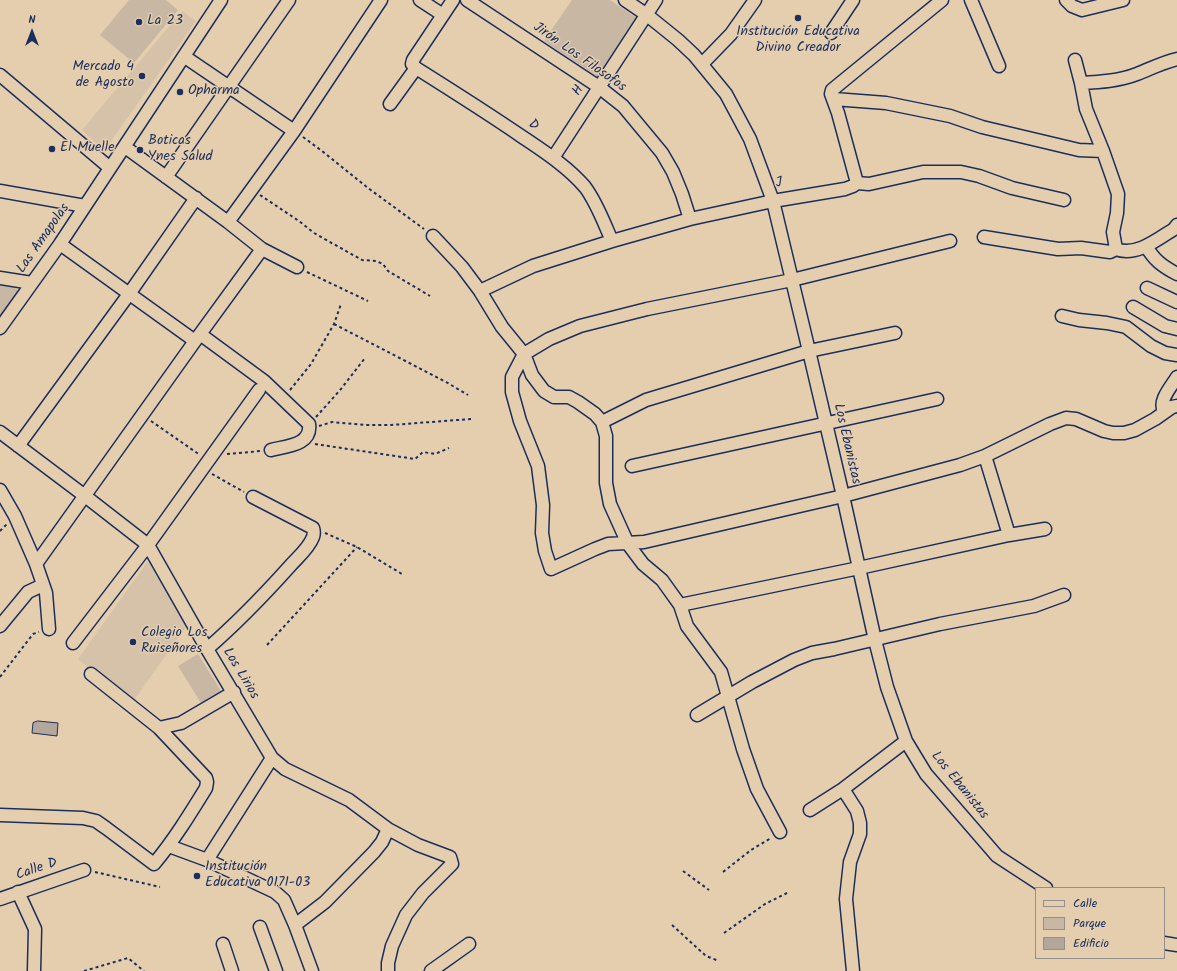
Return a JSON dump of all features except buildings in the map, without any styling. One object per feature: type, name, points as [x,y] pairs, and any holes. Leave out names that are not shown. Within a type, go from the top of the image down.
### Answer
[{"type":"street","name":"Las Amapolas","points":[[0,328],[60,244],[221,0]]},
{"type":"street","points":[[166,177],[289,0]]},
{"type":"street","points":[[228,222],[294,131],[381,0]]},
{"type":"street","points":[[420,0],[443,15]]},
{"type":"street","points":[[390,104],[453,0]]},
{"type":"street","name":"Jirón Los Filosofos","points":[[467,0],[599,87],[623,106],[662,153],[673,172],[690,220]]},
{"type":"street","name":"Los Ebanistas","points":[[625,0],[647,14],[678,40],[702,64],[726,94],[750,139],[773,201],[843,496],[874,640],[887,688],[906,741],[926,774],[997,856],[1044,887]]},
{"type":"street","name":"H","points":[[553,158],[656,0]]},
{"type":"street","points":[[702,64],[730,34],[755,0]]},
{"type":"street","points":[[831,33],[853,0]]},
{"type":"street","points":[[857,183],[838,112],[831,94],[832,90],[942,0]]},
{"type":"street","points":[[971,0],[999,66]]},
{"type":"street","points":[[1066,0],[1072,6],[1082,10],[1123,0]]},
{"type":"street","points":[[184,57],[294,131]]},
{"type":"street","points":[[1081,83],[1105,82],[1135,75],[1177,59]]},
{"type":"street","points":[[1075,60],[1086,109],[1118,194],[1117,213],[1113,232],[1116,249]]},
{"type":"street","name":"D","points":[[414,64],[553,158],[585,187],[595,202],[612,241]]},
{"type":"street","points":[[0,75],[110,168]]},
{"type":"street","points":[[834,99],[886,103],[950,116],[982,127],[1079,150],[1103,151]]},
{"type":"street","points":[[125,147],[196,198],[262,249],[297,267]]},
{"type":"street","name":"J","points":[[480,290],[533,266],[612,241],[690,220],[773,201],[845,189],[857,183],[869,184],[923,172],[961,172],[980,176],[1012,188],[1064,200]]},
{"type":"street","points":[[0,191],[85,206]]},
{"type":"street","points":[[18,446],[129,294],[196,198]]},
{"type":"street","points":[[984,237],[1058,249],[1081,248],[1110,252],[1116,249],[1131,251],[1146,246],[1174,229],[1177,225]]},
{"type":"street","points":[[433,236],[462,267],[480,290],[502,327],[524,354],[532,375],[544,391],[554,397],[569,397],[595,414],[602,422],[606,436],[606,483],[610,504],[628,544],[643,564],[662,580],[680,605],[687,626],[721,672],[743,749],[757,789],[780,832]]},
{"type":"street","points":[[950,241],[792,280],[647,309],[580,326],[549,340],[524,354],[512,377],[512,392],[520,420],[538,466],[543,505],[542,533],[550,569],[608,544],[644,542],[843,496],[960,465],[985,456],[1050,424],[1066,418],[1076,420],[1104,431],[1124,433],[1135,430],[1155,419],[1164,411],[1177,406]]},
{"type":"street","points":[[60,244],[129,294],[264,381],[310,424],[310,429],[307,436],[302,442],[271,450]]},
{"type":"street","points":[[1146,246],[1151,255],[1160,264],[1177,274]]},
{"type":"street","points":[[36,564],[197,337],[262,249]]},
{"type":"street","points":[[0,278],[32,283]]},
{"type":"street","points":[[1147,288],[1177,302]]},
{"type":"street","points":[[1133,307],[1169,328],[1177,329]]},
{"type":"street","points":[[1062,316],[1126,327],[1151,346],[1165,353],[1177,355]]},
{"type":"street","points":[[602,422],[646,400],[809,351],[895,332]]},
{"type":"street","points":[[1164,411],[1162,408],[1162,401],[1177,377]]},
{"type":"street","points":[[73,643],[148,545],[259,390]]},
{"type":"street","points":[[632,466],[937,399]]},
{"type":"street","name":"Los Lirios","points":[[0,432],[148,545],[207,649],[272,758],[284,769],[349,800],[388,829],[418,846],[448,856],[452,860],[452,864],[423,893],[406,915],[392,946],[388,963],[388,971]]},
{"type":"street","points":[[985,456],[1009,535]]},
{"type":"street","points":[[0,490],[14,516],[36,564],[46,593],[49,629]]},
{"type":"street","points":[[207,649],[233,627],[306,548],[313,538],[313,528],[252,497]]},
{"type":"street","points":[[680,605],[1009,535],[1045,529]]},
{"type":"street","points":[[0,626],[28,592],[43,585]]},
{"type":"street","points":[[698,715],[794,660],[812,653],[940,624],[1034,606],[1064,595]]},
{"type":"street","points":[[0,815],[83,818],[96,821],[154,864],[169,846],[206,788],[206,778],[159,728],[91,674]]},
{"type":"street","points":[[159,728],[181,723],[234,692]]},
{"type":"street","points":[[810,810],[843,789],[906,741]]},
{"type":"street","points":[[207,860],[272,758]]},
{"type":"street","points":[[843,789],[857,811],[860,823],[860,834],[850,862],[846,899],[853,971]]},
{"type":"street","points":[[295,925],[331,896],[374,852],[382,842],[388,829]]},
{"type":"street","points":[[169,846],[207,860],[275,892],[284,900],[312,971]]},
{"type":"street","name":"Calle D","points":[[0,899],[84,870]]},
{"type":"street","points":[[18,892],[35,929],[34,971]]},
{"type":"street","points":[[260,927],[276,971]]},
{"type":"street","points":[[1165,942],[1177,945]]},
{"type":"street","points":[[223,944],[232,971]]},
{"type":"street","points":[[431,971],[470,944]]},
{"type":"path","points":[[294,131],[433,236]]},
{"type":"path","points":[[252,190],[314,232],[362,260],[376,261],[383,264],[388,271],[430,296]]},
{"type":"path","points":[[297,267],[368,301]]},
{"type":"path","points":[[282,398],[311,364],[334,324],[342,304]]},
{"type":"path","points":[[334,324],[468,395]]},
{"type":"path","points":[[322,412],[342,389],[365,358]]},
{"type":"path","points":[[142,414],[207,461],[252,497]]},
{"type":"path","points":[[332,422],[366,425],[391,425],[471,419]]},
{"type":"path","points":[[302,442],[415,459],[423,452],[435,454],[449,448]]},
{"type":"path","points":[[207,461],[271,450]]},
{"type":"path","points":[[313,528],[357,547],[402,574]]},
{"type":"path","points":[[267,645],[357,547]]},
{"type":"path","points":[[0,677],[33,634],[49,629]]},
{"type":"path","points":[[723,872],[751,850],[780,832]]},
{"type":"path","points":[[84,870],[160,886]]},
{"type":"path","points":[[683,871],[709,890]]},
{"type":"path","points":[[724,933],[765,904],[787,893]]},
{"type":"path","points":[[672,925],[706,956],[719,961]]},
{"type":"path","points":[[84,971],[128,958],[144,971]]},
{"type":"shaded area","name":"Mercado 4 de Agosto","points":[[182,11],[196,21],[104,151],[82,130]]},
{"type":"shaded area","name":"Colegio Los Ruiseñores","points":[[150,558],[188,624],[132,703],[78,659]]},
{"type":"green space","name":"La 23","points":[[129,0],[166,0],[178,10],[134,63],[100,35]]},
{"type":"green space","points":[[572,0],[610,0],[641,21],[603,80],[544,41]]},
{"type":"green space","points":[[0,284],[13,286],[21,293],[0,322]]},
{"type":"green space","points":[[198,654],[221,691],[201,703],[178,666]]},
{"type":"place","name":"Institución Educativa Divino Creador","points":[[798,18]]},
{"type":"place","name":"La 23","points":[[139,22]]},
{"type":"place","name":"Mercado 4 de Agosto","points":[[142,76]]},
{"type":"place","name":"Opharma","points":[[180,92]]},
{"type":"place","name":"El Muelle","points":[[52,149]]},
{"type":"place","name":"Boticas Ynes Salud","points":[[140,150]]},
{"type":"place","name":"Colegio Los Ruiseñores","points":[[133,642]]},
{"type":"place","name":"Institución Educativa 0171-03","points":[[197,876]]}]
